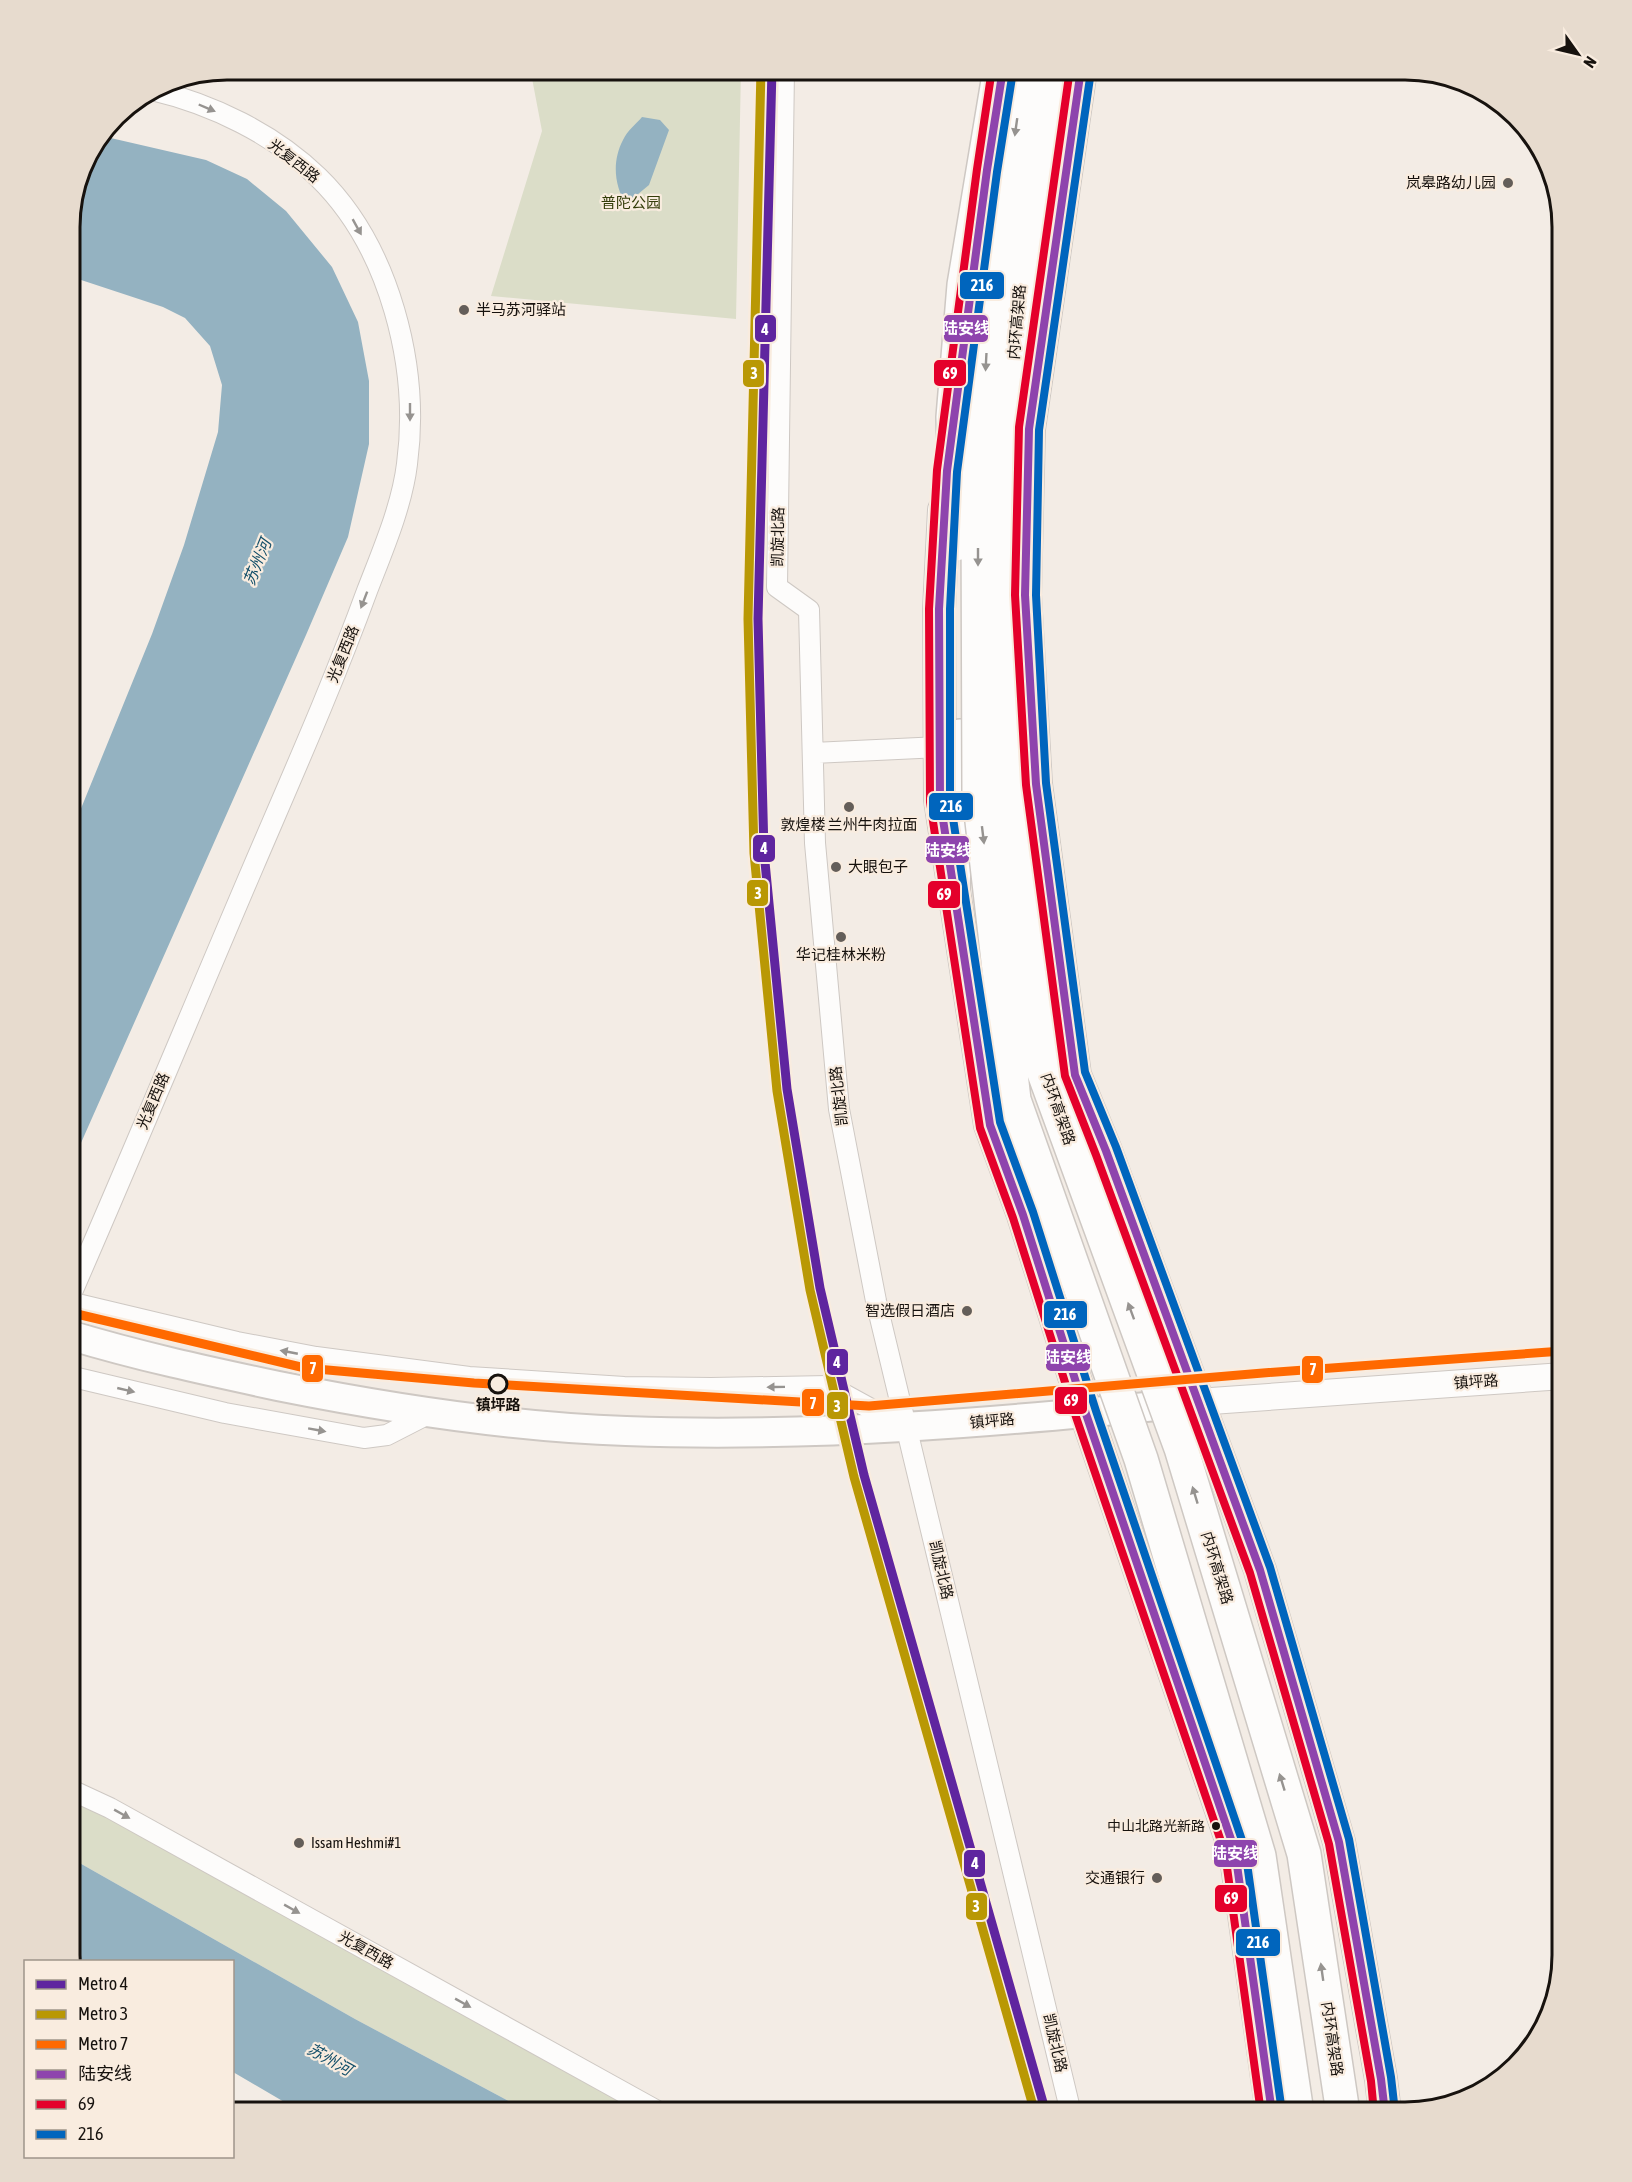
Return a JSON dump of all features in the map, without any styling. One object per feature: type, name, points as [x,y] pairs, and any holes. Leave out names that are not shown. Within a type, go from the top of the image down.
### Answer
[{"type":"highway","points":[[953,887],[950,741],[953,417],[964,285],[999,80]]},
{"type":"highway","name":"内环高架路","points":[[1024,80],[988,318],[978,509],[978,795],[1014,1100],[1142,1459],[1259,1856],[1295,2102]]},
{"type":"highway","name":"内环高架路","points":[[1051,80],[1016,313],[1005,513],[1010,796],[1043,1070],[1181,1448],[1304,1854],[1341,2102]]},
{"type":"main road","points":[[1079,80],[1029,429],[1025,595],[1036,784],[1075,1075],[1106,1151],[1260,1570],[1339,1842],[1384,2102]]},
{"type":"main road","points":[[953,887],[990,1125],[1023,1215],[1086,1414],[1235,1851],[1270,2102]]},
{"type":"main road","name":"镇坪路","points":[[79,1338],[221,1374],[362,1403],[548,1426],[625,1431],[734,1433],[908,1428],[1086,1414],[1197,1402]]},
{"type":"street","name":"凯旋北路","points":[[784,79],[777,587],[809,610],[815,843],[839,1109],[876,1301],[1068,2102]]},
{"type":"street","name":"光复西路","points":[[79,1277],[345,651],[391,530],[407,466],[411,411],[405,356],[386,289],[374,256],[352,217],[318,177],[275,143],[223,114],[182,97],[165,93]]},
{"type":"street","points":[[813,753],[950,741]]},
{"type":"street","points":[[79,1304],[237,1342],[316,1357],[469,1377],[624,1387],[829,1386],[908,1428]]},
{"type":"street","name":"镇坪路","points":[[1197,1402],[1552,1377]]},
{"type":"street","points":[[79,1378],[225,1413],[364,1438],[387,1435],[430,1413]]},
{"type":"street","name":"光复西路","points":[[79,1794],[110,1808],[642,2102]]},
{"type":"green space","name":"普陀公园","points":[[532,79],[741,79],[736,319],[491,296],[542,131]]},
{"type":"green space","points":[[79,1801],[620,2102],[510,2102],[355,2019],[79,1863]]},
{"type":"water","points":[[642,117],[660,120],[669,130],[649,185],[626,204],[617,181],[617,156],[625,137]]},
{"type":"water","name":"苏州河","points":[[109,138],[206,160],[247,179],[286,211],[332,267],[358,322],[369,381],[369,444],[348,537],[79,1146],[80,812],[152,634],[184,545],[218,432],[222,385],[210,346],[185,318],[163,307],[80,280],[82,198],[91,170]]},
{"type":"water","name":"苏州河","points":[[79,1863],[355,2019],[510,2102],[284,2102],[234,2073],[234,1960],[80,1960]]},
{"type":"metro line","name":"3","points":[[761,79],[748,619],[754,853],[777,1091],[810,1290],[854,1477],[1032,2102]]},
{"type":"metro line","name":"4","points":[[772,79],[758,619],[764,852],[787,1089],[820,1288],[864,1475],[1043,2102]]},
{"type":"metro line","name":"7","points":[[79,1314],[305,1368],[474,1383],[869,1406],[1552,1352]]},
{"type":"transit line","name":"69","points":[[990,80],[937,470],[929,609],[930,802],[980,1128],[1013,1218],[1076,1417],[1225,1853],[1259,2102]]},
{"type":"transit line","name":"陆安线","points":[[1001,80],[947,471],[939,609],[940,800],[990,1125],[1023,1215],[1086,1414],[1235,1851],[1270,2102]]},
{"type":"transit line","name":"216","points":[[1012,80],[957,472],[950,609],[950,799],[1000,1122],[1033,1212],[1096,1411],[1245,1849],[1281,2102]]},
{"type":"transit line","name":"69","points":[[1068,80],[1019,427],[1015,595],[1026,785],[1065,1076],[1250,1573],[1329,1844],[1373,2102]]},
{"type":"transit line","name":"陆安线","points":[[1079,80],[1029,429],[1025,595],[1036,784],[1075,1075],[1106,1151],[1260,1570],[1339,1842],[1384,2102]]},
{"type":"transit line","name":"216","points":[[1090,80],[1039,430],[1036,595],[1046,783],[1085,1072],[1116,1147],[1270,1567],[1349,1839],[1394,2102]]},
{"type":"place","name":"岚皋路幼儿园","points":[[1508,183]]},
{"type":"place","name":"半马苏河驿站","points":[[464,310]]},
{"type":"place","name":"敦煌楼 兰州牛肉拉面","points":[[849,807]]},
{"type":"place","name":"大眼包子","points":[[836,867]]},
{"type":"place","name":"华记桂林米粉","points":[[841,937]]},
{"type":"place","name":"智选假日酒店","points":[[967,1311]]},
{"type":"place","name":"镇坪路","points":[[498,1384]]},
{"type":"place","name":"中山北路光新路","points":[[1216,1826]]},
{"type":"place","name":"Issam Heshmi#1","points":[[299,1843]]},
{"type":"place","name":"交通银行","points":[[1157,1878]]}]
